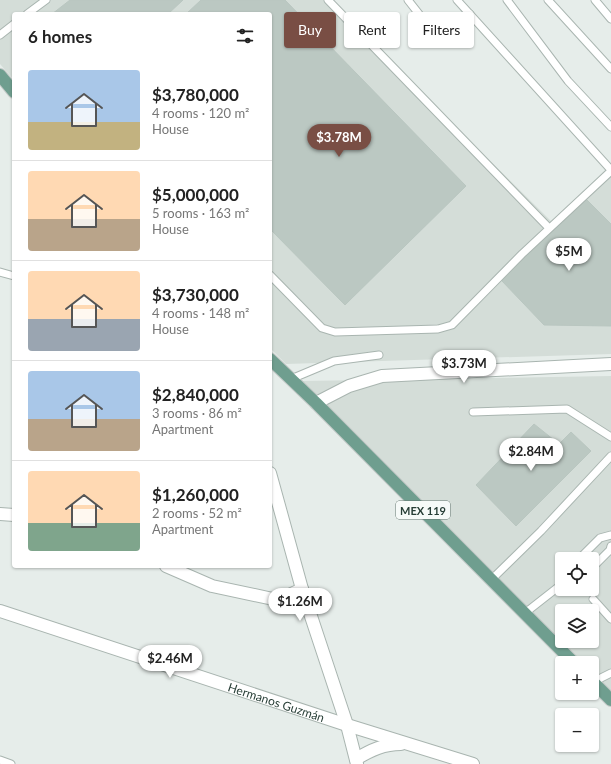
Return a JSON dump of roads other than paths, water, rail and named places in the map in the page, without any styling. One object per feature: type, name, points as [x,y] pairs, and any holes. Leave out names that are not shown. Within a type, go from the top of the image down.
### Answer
[{"type":"main road","points":[[0,75],[12,90]]},
{"type":"main road","name":"MEX 119","points":[[272,361],[316,403],[567,656]]},
{"type":"main road","points":[[599,688],[611,700]]},
{"type":"street","points":[[316,403],[349,386],[382,376],[611,364]]},
{"type":"street","points":[[272,480],[302,589],[347,725],[357,761],[372,749],[390,744],[409,744]]},
{"type":"street","points":[[0,514],[12,515]]},
{"type":"street","points":[[171,568],[212,586],[273,599],[285,597],[302,589]]},
{"type":"street","name":"Hermanos Guzmán","points":[[0,611],[347,725],[473,764]]},
{"type":"lane","points":[[30,12],[46,0]]},
{"type":"lane","points":[[328,0],[549,228]]},
{"type":"lane","points":[[408,0],[417,12]]},
{"type":"lane","points":[[457,0],[468,12]]},
{"type":"lane","points":[[507,0],[568,81],[611,127]]},
{"type":"lane","points":[[548,0],[611,69]]},
{"type":"lane","points":[[595,0],[611,19]]},
{"type":"lane","points":[[272,277],[322,328],[335,332],[438,329],[452,325],[522,254],[611,170],[474,18]]},
{"type":"lane","points":[[0,35],[12,26]]},
{"type":"lane","points":[[0,272],[12,275]]},
{"type":"lane","points":[[291,379],[334,361],[378,355]]},
{"type":"lane","points":[[473,412],[567,409],[611,437]]},
{"type":"lane","points":[[492,579],[541,531],[611,456]]},
{"type":"lane","points":[[586,552],[600,538],[611,535]]},
{"type":"lane","points":[[599,561],[610,550],[611,546]]},
{"type":"lane","points":[[525,613],[555,589]]},
{"type":"lane","points":[[592,600],[611,619]]},
{"type":"lane","points":[[599,678],[611,673]]},
{"type":"lane","points":[[0,760],[11,764]]}]
